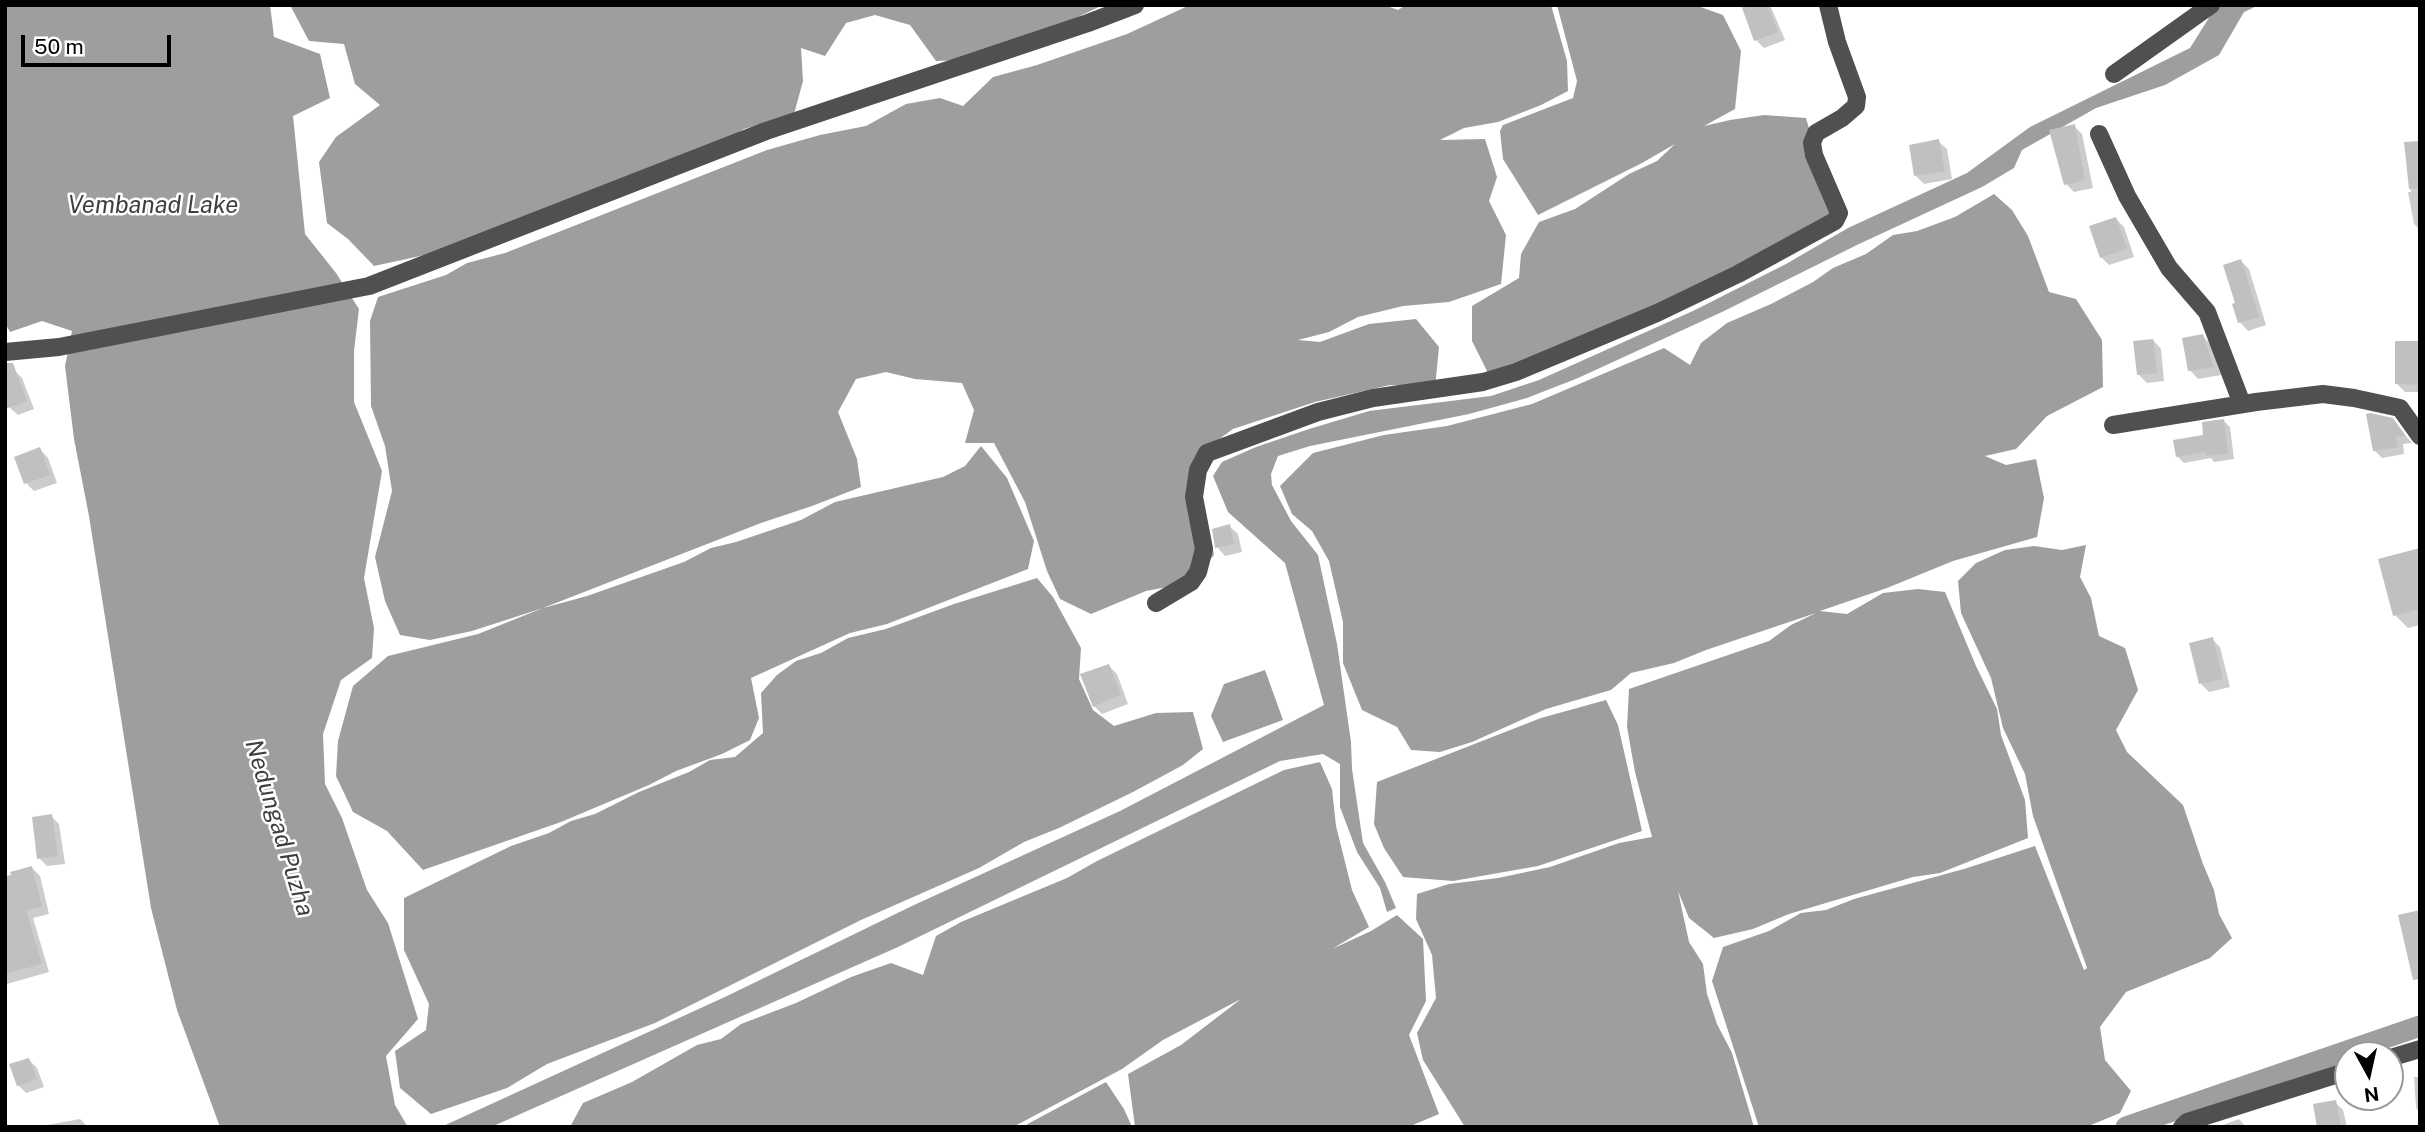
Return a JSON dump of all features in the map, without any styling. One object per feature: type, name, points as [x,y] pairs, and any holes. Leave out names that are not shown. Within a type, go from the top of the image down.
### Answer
[{"type":"street","points":[[5,352],[59,347],[369,286],[766,131],[1135,5]]},
{"type":"street","points":[[1156,603],[1191,582],[1198,572],[1204,549],[1194,497],[1198,470],[1207,453],[1318,412],[1373,398],[1483,382],[1516,372],[1657,313],[1738,274],[1835,221],[1839,213],[1814,155],[1812,144],[1816,133],[1842,118],[1856,106],[1857,97],[1837,42],[1828,5]]},
{"type":"street","points":[[2114,74],[2211,5]]},
{"type":"street","points":[[2099,134],[2127,196],[2169,268],[2207,312],[2242,404]]},
{"type":"street","points":[[2113,425],[2323,394],[2400,408],[2420,436]]},
{"type":"street","points":[[2182,1127],[2188,1122],[2334,1075]]},
{"type":"water","name":"Vembanad Lake","points":[[5,5],[270,5],[274,37],[320,54],[330,98],[293,116],[305,234],[336,273],[359,309],[354,351],[354,402],[382,471],[364,578],[374,628],[372,658],[341,680],[323,734],[325,784],[342,818],[367,890],[388,923],[418,1019],[386,1056],[395,1105],[408,1127],[220,1127],[177,1010],[151,908],[89,516],[74,439],[65,366],[72,331],[42,321],[10,332],[5,323]]},
{"type":"water","points":[[290,5],[1103,5],[1050,34],[965,60],[936,61],[910,25],[875,15],[846,23],[825,56],[801,48],[803,81],[794,114],[744,129],[724,142],[425,255],[374,266],[348,239],[327,223],[319,162],[336,137],[380,105],[355,84],[344,44],[309,41]]},
{"type":"water","points":[[1190,5],[1384,5],[1398,10],[1406,5],[1551,5],[1567,61],[1568,91],[1498,122],[1464,128],[1440,140],[1485,139],[1497,177],[1489,201],[1506,235],[1501,284],[1449,302],[1403,306],[1358,317],[1329,332],[1298,340],[1320,342],[1369,324],[1416,319],[1439,347],[1435,388],[1390,385],[1315,402],[1233,429],[1211,445],[1196,479],[1214,555],[1189,583],[1146,591],[1091,614],[1060,599],[1047,571],[1025,502],[994,443],[965,443],[974,410],[962,383],[915,379],[886,372],[856,379],[838,412],[857,459],[861,487],[543,608],[472,631],[430,640],[400,635],[385,601],[375,557],[392,491],[385,446],[371,406],[370,321],[378,297],[446,275],[467,263],[505,253],[767,150],[866,126],[906,104],[940,98],[963,106],[993,77],[1127,34]]},
{"type":"water","points":[[1557,5],[1695,5],[1723,15],[1741,51],[1735,109],[1704,126],[1764,115],[1806,118],[1835,217],[1806,237],[1492,381],[1472,341],[1472,306],[1519,278],[1521,254],[1539,222],[1575,209],[1629,174],[1657,161],[1675,144],[1538,215],[1503,159],[1500,131],[1503,125],[1573,98],[1577,81]]},
{"type":"water","points":[[2217,5],[2259,5],[2244,12],[2219,55],[2165,85],[2096,108],[2022,150],[2014,168],[1982,187],[1722,312],[1578,378],[1527,398],[1469,414],[1310,446],[1278,456],[1271,474],[1272,485],[1291,521],[1318,555],[1337,644],[1363,843],[1396,908],[1387,912],[1380,888],[1357,852],[1340,807],[1340,764],[1323,754],[1280,761],[898,947],[491,1127],[441,1127],[1120,811],[1324,705],[1285,563],[1228,512],[1213,476],[1222,462],[1256,447],[1369,411],[1491,396],[1539,380],[1695,310],[1786,264],[1848,228],[1967,173],[2030,127],[2190,48]]},
{"type":"water","points":[[1994,194],[2012,210],[2028,236],[2049,292],[2076,299],[2102,340],[2103,387],[2047,416],[2016,449],[1985,456],[2006,465],[2036,459],[2044,498],[2037,537],[1953,561],[1820,611],[1847,614],[1883,593],[1918,589],[1945,592],[1997,709],[2001,735],[2025,800],[2028,838],[1940,873],[1913,877],[1789,914],[1753,929],[1714,938],[1689,918],[1678,891],[1689,942],[1703,964],[1707,994],[1717,1024],[1732,1053],[1754,1127],[1465,1127],[1423,1060],[1417,1033],[1436,998],[1432,955],[1416,919],[1417,894],[1449,884],[1498,878],[1550,867],[1619,843],[1652,837],[1635,772],[1627,727],[1629,689],[1769,641],[1791,625],[1816,613],[1674,663],[1631,673],[1611,690],[1546,709],[1472,742],[1440,752],[1411,750],[1397,727],[1362,710],[1343,663],[1343,622],[1329,561],[1312,531],[1292,514],[1280,486],[1313,453],[1384,435],[1447,426],[1532,404],[1664,348],[1690,365],[1701,343],[1727,323],[1771,304],[1833,268],[1866,254],[1893,235],[1917,231],[1955,217]]},
{"type":"water","points":[[981,446],[1007,478],[1034,541],[1028,569],[887,624],[850,633],[751,678],[759,718],[750,740],[561,822],[423,870],[387,831],[353,812],[336,776],[338,741],[353,686],[388,656],[478,634],[543,608],[587,596],[684,562],[711,548],[801,520],[835,502],[943,477],[965,466]]},
{"type":"water","points":[[2086,545],[2080,577],[2091,598],[2099,636],[2125,648],[2138,690],[2116,730],[2127,752],[2183,805],[2214,890],[2219,914],[2232,938],[2210,958],[2126,992],[2100,1027],[2105,1060],[2131,1091],[2120,1113],[2086,1127],[1759,1127],[1712,981],[1723,947],[1769,931],[1801,913],[1826,910],[1854,899],[1964,869],[2035,846],[2084,970],[2087,968],[2033,816],[2025,774],[2003,728],[1991,678],[1961,613],[1958,581],[1976,563],[2005,550],[2034,546],[2062,550]]},
{"type":"water","points":[[1037,578],[1053,597],[1081,648],[1079,679],[1093,710],[1114,726],[1156,713],[1193,712],[1203,749],[1183,765],[1133,792],[1024,842],[979,868],[861,920],[655,1023],[547,1064],[507,1088],[431,1114],[400,1088],[395,1051],[426,1030],[429,1004],[404,950],[404,898],[511,846],[595,814],[710,760],[735,757],[763,733],[761,693],[777,675],[796,661],[821,653],[848,638],[886,629]]},
{"type":"water","points":[[1265,670],[1283,720],[1223,742],[1211,716],[1224,684]]},
{"type":"water","points":[[1606,700],[1618,725],[1642,831],[1538,866],[1453,881],[1403,877],[1384,848],[1374,824],[1377,782],[1541,718]]},
{"type":"water","points":[[1320,762],[1332,789],[1336,826],[1352,890],[1369,927],[1332,949],[1371,931],[1397,915],[1423,939],[1426,1001],[1409,1035],[1439,1114],[1408,1127],[1135,1127],[1128,1074],[1181,1045],[1241,999],[1163,1040],[1122,1069],[1013,1127],[570,1127],[583,1103],[632,1082],[697,1045],[721,1039],[741,1024],[891,963],[923,975],[936,936],[961,922],[1067,878],[1284,770]]},
{"type":"water","points":[[1106,1082],[1132,1127],[1022,1127]]},
{"type":"building","points":[[1741,5],[1768,5],[1778,32],[1754,41]]},
{"type":"building","points":[[2075,124],[2085,180],[2064,185],[2049,130]]},
{"type":"building","points":[[1939,139],[1945,171],[1914,176],[1909,145]]},
{"type":"building","points":[[2420,141],[2420,188],[2409,189],[2404,142]]},
{"type":"building","points":[[2116,217],[2127,249],[2100,258],[2089,226]]},
{"type":"building","points":[[2241,259],[2259,317],[2238,323],[2232,304],[2235,303],[2223,265]]},
{"type":"building","points":[[2203,334],[2214,367],[2188,371],[2182,338]]},
{"type":"building","points":[[2153,339],[2157,373],[2137,375],[2133,341]]},
{"type":"building","points":[[2395,341],[2420,341],[2420,385],[2395,384]]},
{"type":"building","points":[[5,363],[13,363],[27,401],[5,409]]},
{"type":"building","points":[[2366,414],[2393,418],[2406,436],[2396,437],[2398,447],[2373,451]]},
{"type":"building","points":[[2224,419],[2228,453],[2206,456],[2205,452],[2176,457],[2173,440],[2203,435],[2202,422]]},
{"type":"building","points":[[40,447],[50,475],[24,484],[14,457]]},
{"type":"building","points":[[1230,524],[1234,544],[1215,548],[1212,529]]},
{"type":"building","points":[[2420,548],[2420,609],[2393,616],[2378,559]]},
{"type":"building","points":[[2213,637],[2223,679],[2199,684],[2189,643]]},
{"type":"building","points":[[1109,664],[1121,695],[1093,707],[1080,674]]},
{"type":"building","points":[[52,814],[58,856],[37,859],[32,817]]},
{"type":"building","points":[[32,866],[42,907],[26,910],[42,964],[5,974],[5,876]]},
{"type":"building","points":[[2420,910],[2420,979],[2413,980],[2398,915]]},
{"type":"building","points":[[29,1058],[37,1079],[17,1086],[9,1064]]},
{"type":"building","points":[[2334,1100],[2334,1111],[2338,1111],[2341,1127],[2317,1127],[2313,1104]]},
{"type":"waterway","points":[[2126,1127],[2420,1026]]},
{"type":"water label","name":"Nedungad Puzha","points":[[279,828]]}]
